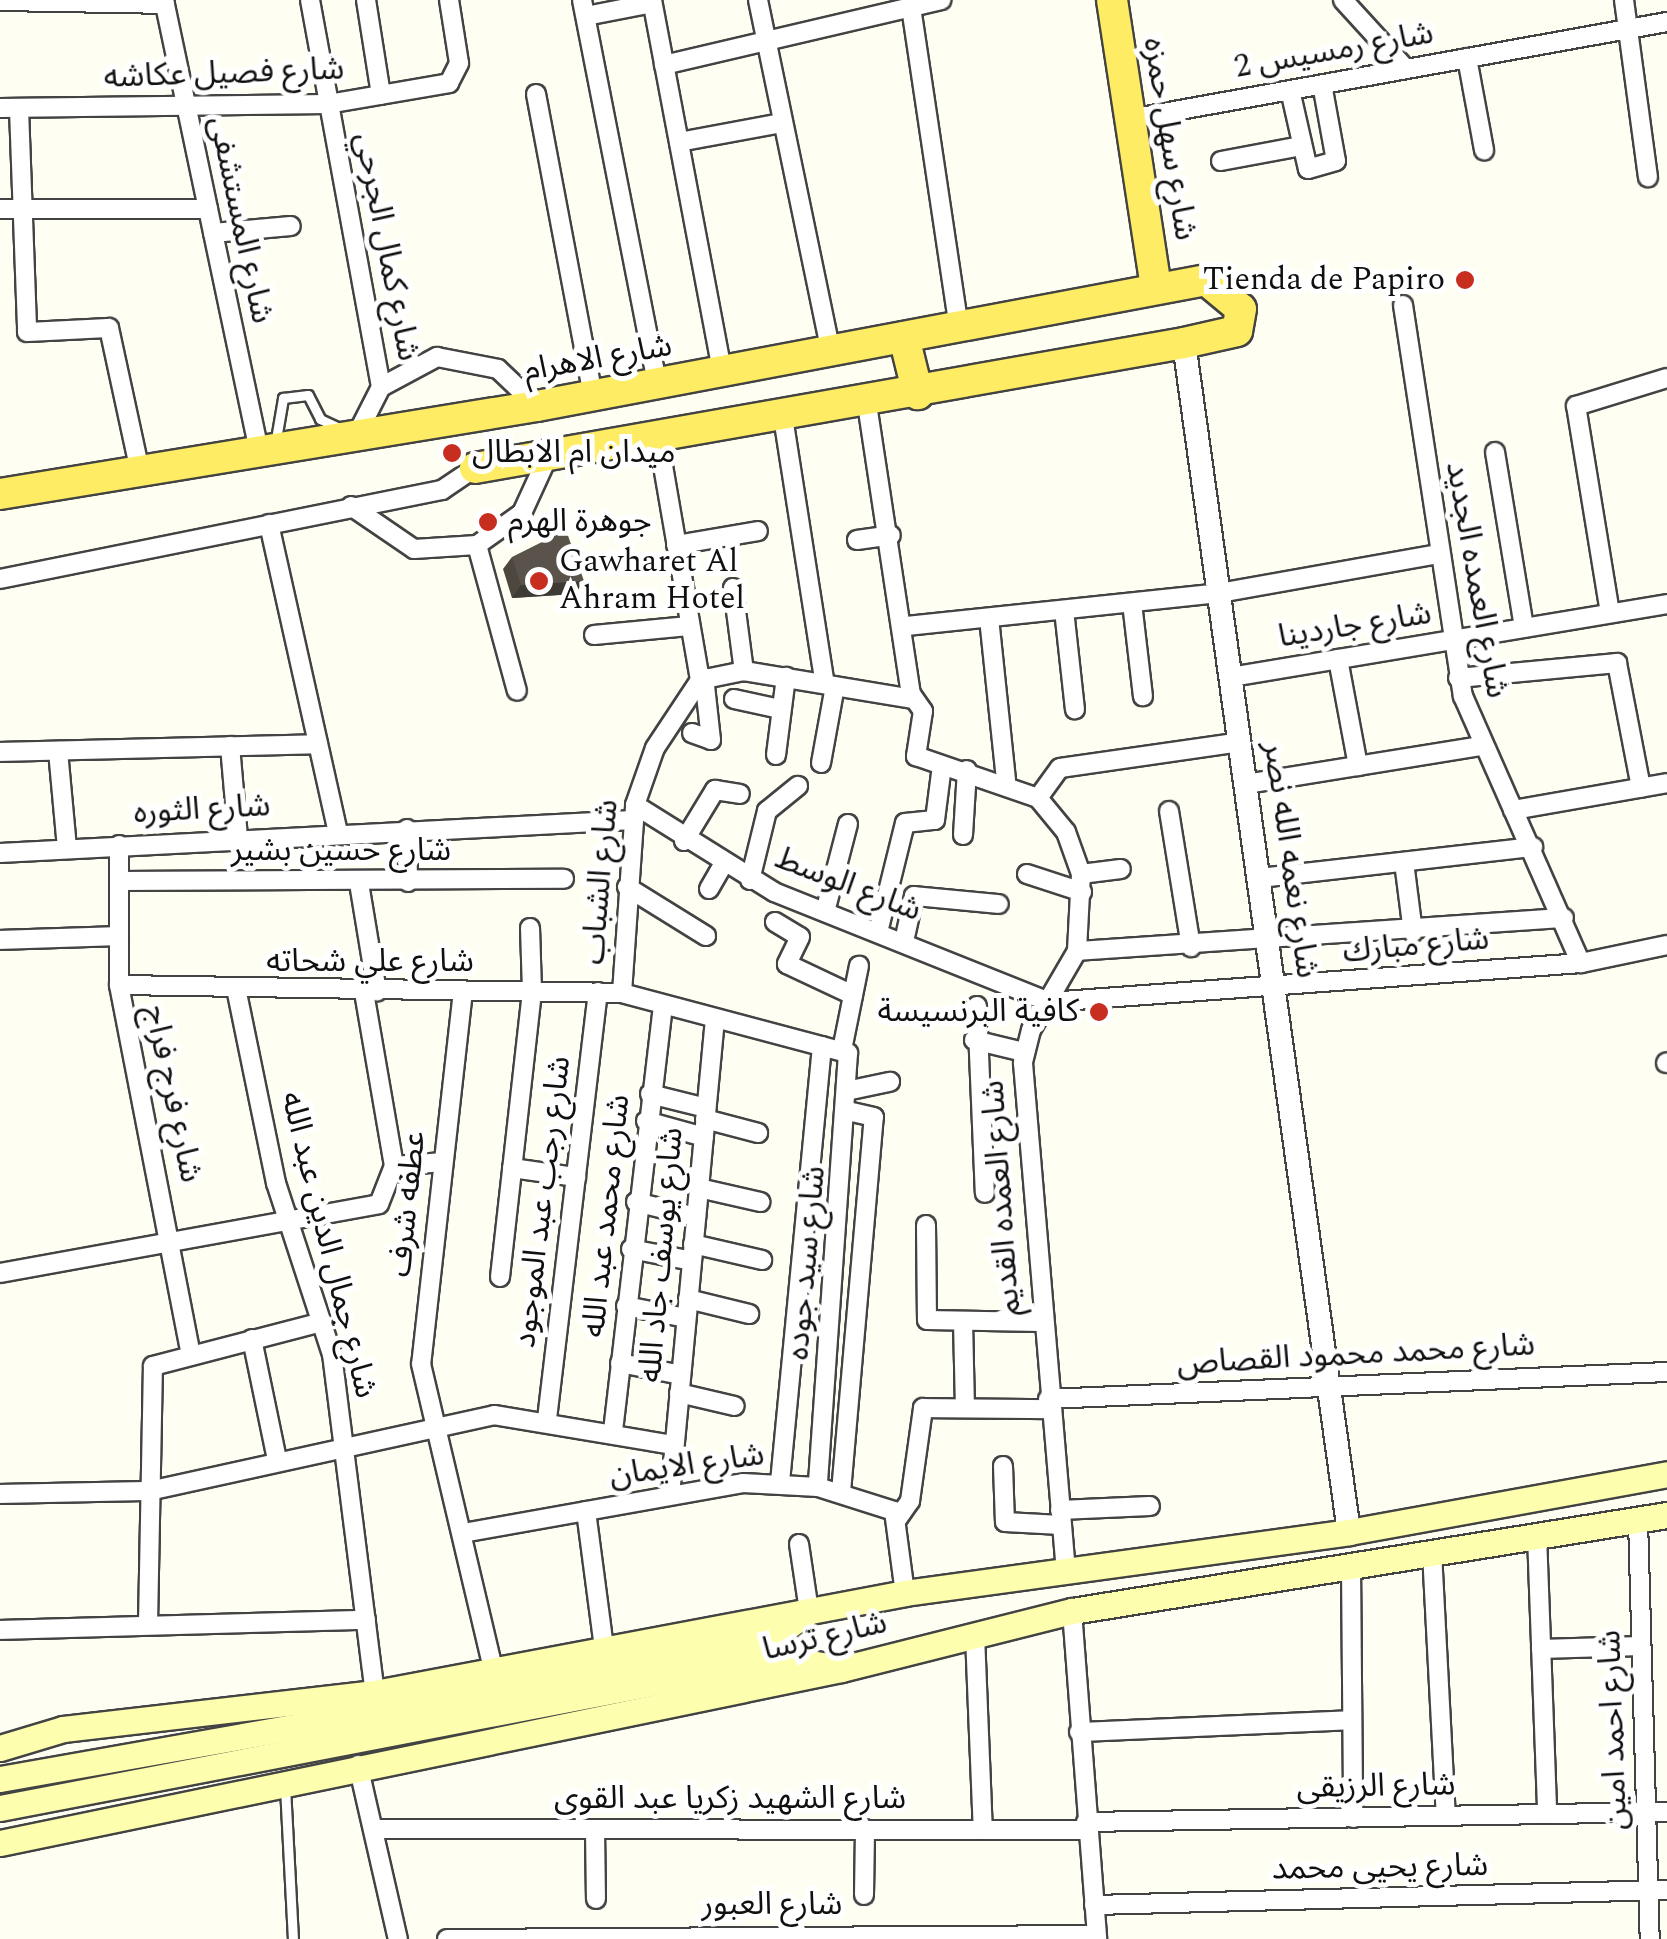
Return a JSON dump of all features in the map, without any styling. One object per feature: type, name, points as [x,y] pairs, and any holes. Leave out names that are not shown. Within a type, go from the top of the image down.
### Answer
[{"type":"main road","name":"شارع سهل حمزه","points":[[1112,0],[1156,288]]},
{"type":"main road","name":"شارع الاهرام","points":[[0,494],[594,396],[1206,280],[1238,301],[1237,332],[1184,343]]},
{"type":"main road","points":[[904,337],[918,394]]},
{"type":"main road","points":[[475,468],[868,404],[1184,343]]},
{"type":"main road","name":"شارع ترسا","points":[[0,1748],[63,1729],[375,1693],[905,1593],[1349,1532],[1667,1474]]},
{"type":"main road","name":"شارع ترسا","points":[[0,1843],[358,1765],[840,1669],[1072,1612],[1667,1515]]},
{"type":"main road","points":[[0,1808],[763,1644],[809,1611]]},
{"type":"main road","points":[[0,1779],[782,1658],[840,1669]]},
{"type":"street","name":"شارع كمال الجرحي","points":[[310,0],[382,387]]},
{"type":"street","points":[[366,0],[381,96]]},
{"type":"street","name":"شارع فصيل عكاشه","points":[[9,108],[186,110],[328,104],[449,84],[459,63],[448,0]]},
{"type":"street","points":[[758,0],[831,351]]},
{"type":"street","points":[[664,65],[942,0]]},
{"type":"street","points":[[1343,0],[1406,68]]},
{"type":"street","points":[[1624,0],[1648,177]]},
{"type":"street","points":[[0,1],[164,2]]},
{"type":"street","points":[[657,384],[584,8],[652,1],[722,372]]},
{"type":"street","name":"شارع المستشفى","points":[[164,2],[213,233],[266,451]]},
{"type":"street","points":[[911,7],[959,327]]},
{"type":"street","name":"شارع رمسيس 2","points":[[1130,118],[1667,22]]},
{"type":"street","points":[[1467,58],[1484,150]]},
{"type":"street","points":[[1290,90],[1306,168],[1336,163],[1322,84]]},
{"type":"street","points":[[536,94],[594,396]]},
{"type":"street","points":[[9,108],[23,209],[27,332],[109,328],[140,471]]},
{"type":"street","points":[[679,142],[782,124]]},
{"type":"street","points":[[1221,161],[1301,146]]},
{"type":"street","points":[[0,209],[208,209]]},
{"type":"street","points":[[213,233],[290,226]]},
{"type":"street","name":"شارع العمده الجديد","points":[[1403,305],[1458,678],[1480,746],[1533,846],[1580,962]]},
{"type":"street","name":"شارع نعمه الله نصر","points":[[1184,343],[1349,1532]]},
{"type":"street","points":[[351,437],[382,387],[416,362],[458,356],[498,369],[536,406]]},
{"type":"street","points":[[1610,613],[1576,406],[1667,378]]},
{"type":"street","points":[[868,404],[906,626],[914,699],[923,711],[916,756],[942,764],[934,820],[905,823],[879,928]]},
{"type":"street","points":[[783,417],[830,685],[821,763]]},
{"type":"street","points":[[658,437],[711,740],[692,733]]},
{"type":"street","points":[[1495,452],[1524,628]]},
{"type":"street","points":[[351,506],[414,549],[477,545],[522,513],[549,454]]},
{"type":"street","points":[[0,580],[452,487],[475,468]]},
{"type":"street","points":[[269,524],[338,832]]},
{"type":"street","points":[[676,545],[758,531]]},
{"type":"street","points":[[857,540],[891,535]]},
{"type":"street","points":[[477,545],[516,690]]},
{"type":"street","points":[[906,626],[1219,593],[1438,554]]},
{"type":"street","points":[[734,588],[744,671]]},
{"type":"street","points":[[1132,603],[1143,696]]},
{"type":"street","name":"شارع جاردينا","points":[[1231,677],[1667,604]]},
{"type":"street","points":[[1064,610],[1075,709]]},
{"type":"street","points":[[989,618],[1006,780]]},
{"type":"street","points":[[594,635],[690,626]]},
{"type":"street","points":[[1338,659],[1358,766]]},
{"type":"street","points":[[1458,678],[1612,663],[1620,666],[1641,788]]},
{"type":"street","points":[[702,678],[744,671],[914,699]]},
{"type":"street","points":[[776,755],[786,677]]},
{"type":"street","name":"شارع الشباب","points":[[622,993],[634,813],[660,738],[702,678]]},
{"type":"street","points":[[734,699],[780,709]]},
{"type":"street","points":[[1038,798],[1060,768],[1240,742]]},
{"type":"street","points":[[0,752],[318,744]]},
{"type":"street","points":[[230,746],[238,838]]},
{"type":"street","points":[[1246,784],[1480,746]]},
{"type":"street","points":[[58,751],[66,848]]},
{"type":"street","name":"شارع العمده القديم","points":[[942,764],[1006,780],[1038,798],[1066,832],[1082,883],[1077,951],[1024,1052],[1040,1322],[1066,1572]]},
{"type":"street","points":[[962,835],[967,770]]},
{"type":"street","points":[[1513,810],[1667,783]]},
{"type":"street","points":[[750,880],[767,811],[798,786]]},
{"type":"street","points":[[684,841],[715,790],[740,794]]},
{"type":"street","points":[[1170,811],[1191,947]]},
{"type":"street","name":"شارع الثوره","points":[[0,852],[634,813]]},
{"type":"street","name":"شارع الوسط","points":[[634,813],[750,880],[825,912],[905,937],[1050,1002]]},
{"type":"street","points":[[825,912],[848,824]]},
{"type":"street","points":[[407,829],[408,882]]},
{"type":"street","name":"شارع فرج فراج","points":[[118,845],[119,985],[173,1246],[191,1354]]},
{"type":"street","points":[[1260,878],[1533,846]]},
{"type":"street","points":[[1404,862],[1413,932]]},
{"type":"street","points":[[710,889],[723,866]]},
{"type":"street","points":[[1026,874],[1082,883],[1120,869]]},
{"type":"street","name":"شارع حسين بشير","points":[[119,881],[359,883],[564,879]]},
{"type":"street","points":[[0,1273],[173,1246],[380,1204],[394,1166],[359,883]]},
{"type":"street","points":[[627,886],[706,936]]},
{"type":"street","points":[[905,937],[914,896],[999,904]]},
{"type":"street","points":[[1077,951],[1269,944],[1564,918]]},
{"type":"street","points":[[775,922],[800,937],[787,964],[853,996]]},
{"type":"street","points":[[500,1277],[532,991],[530,928]]},
{"type":"street","points":[[0,940],[119,936]]},
{"type":"street","name":"شارع مبارك","points":[[1050,1002],[1580,962],[1667,945]]},
{"type":"street","points":[[842,1050],[858,966]]},
{"type":"street","name":"شارع علي شحاته","points":[[119,985],[238,993],[622,993],[663,1008],[842,1050]]},
{"type":"street","name":"عطفه شرف","points":[[463,991],[421,1364],[438,1421],[493,1669]]},
{"type":"street","name":"شارع رجب عبد الموجود","points":[[547,1419],[598,992]]},
{"type":"street","name":"شارع جمال الدين عبد الله","points":[[238,993],[290,1224],[322,1322],[344,1445],[375,1693]]},
{"type":"street","points":[[977,1006],[974,1040],[986,1193]]},
{"type":"street","name":"شارع محمد عبد الله","points":[[613,1431],[636,1202],[663,1008]]},
{"type":"street","name":"شارع يوسف جاد الله","points":[[670,1495],[715,1020]]},
{"type":"street","points":[[974,1040],[1024,1052]]},
{"type":"street","points":[[780,1482],[822,1046]]},
{"type":"street","name":"شارع سيد جوده","points":[[818,1487],[853,1058],[842,1050]]},
{"type":"street","points":[[851,1090],[890,1082]]},
{"type":"street","points":[[650,1094],[705,1121],[758,1134]]},
{"type":"street","points":[[841,1492],[874,1117],[849,1111]]},
{"type":"street","points":[[646,1122],[705,1121]]},
{"type":"street","points":[[394,1166],[443,1162]]},
{"type":"street","points":[[512,1168],[576,1177]]},
{"type":"street","points":[[698,1188],[760,1202]]},
{"type":"street","points":[[636,1202],[696,1217]]},
{"type":"street","points":[[926,1224],[926,1318],[1040,1322]]},
{"type":"street","points":[[631,1248],[762,1260]]},
{"type":"street","points":[[688,1299],[750,1314]]},
{"type":"street","points":[[626,1306],[686,1318]]},
{"type":"street","points":[[963,1320],[965,1408]]},
{"type":"street","points":[[148,1624],[150,1372],[191,1354],[322,1322]]},
{"type":"street","points":[[252,1339],[277,1460]]},
{"type":"street","points":[[620,1363],[735,1406]]},
{"type":"street","name":"شارع محمد محمود القصاص","points":[[898,1518],[910,1501],[922,1409],[1667,1372]]},
{"type":"street","points":[[0,1494],[149,1490],[438,1421],[547,1419],[674,1445]]},
{"type":"street","points":[[1003,1466],[1005,1522],[1150,1506]]},
{"type":"street","name":"شارع الايمان","points":[[463,1533],[670,1495],[780,1482],[841,1492],[898,1518]]},
{"type":"street","points":[[586,1511],[604,1648]]},
{"type":"street","points":[[898,1518],[905,1593]]},
{"type":"street","name":"شارع احمد امين","points":[[1638,1520],[1646,1813],[1658,1890],[1650,1939]]},
{"type":"street","points":[[1538,1536],[1547,1814]]},
{"type":"street","points":[[799,1544],[809,1611]]},
{"type":"street","points":[[1432,1552],[1446,1816]]},
{"type":"street","points":[[1351,1565],[1353,1818]]},
{"type":"street","points":[[1072,1612],[1096,1937]]},
{"type":"street","points":[[0,1630],[366,1620]]},
{"type":"street","points":[[975,1635],[983,1830]]},
{"type":"street","points":[[1541,1649],[1641,1646]]},
{"type":"street","points":[[1079,1732],[1352,1720]]},
{"type":"street","points":[[358,1765],[398,1939]]},
{"type":"street","name":"شارع الرزيقى","points":[[1086,1826],[1667,1812]]},
{"type":"street","name":"شارع الشهيد زكريا عبد القوى","points":[[373,1829],[983,1830],[1086,1826]]},
{"type":"street","points":[[595,1829],[596,1898]]},
{"type":"street","points":[[864,1830],[864,1895]]},
{"type":"street","name":"شارع يحيى محمد","points":[[1094,1905],[1658,1890]]},
{"type":"street","name":"شارع العبور","points":[[447,1939],[1096,1937]]},
{"type":"lane","points":[[266,451],[284,398],[312,397],[320,420],[336,420],[351,437]]},
{"type":"lane","points":[[285,1782],[293,1939]]},
{"type":"building","points":[[566,530],[584,581],[521,585],[512,557]]},
{"type":"place","name":"Tienda de Papiro","points":[[1465,280]]},
{"type":"place","name":"ميدان ام الابطال","points":[[452,453]]},
{"type":"place","name":"جوهرة الهرم","points":[[488,522]]},
{"type":"place","name":"Gawharet Al Ahram Hotel","points":[[539,581]]},
{"type":"place","name":"كافية البرنسيسة","points":[[1099,1012]]}]
